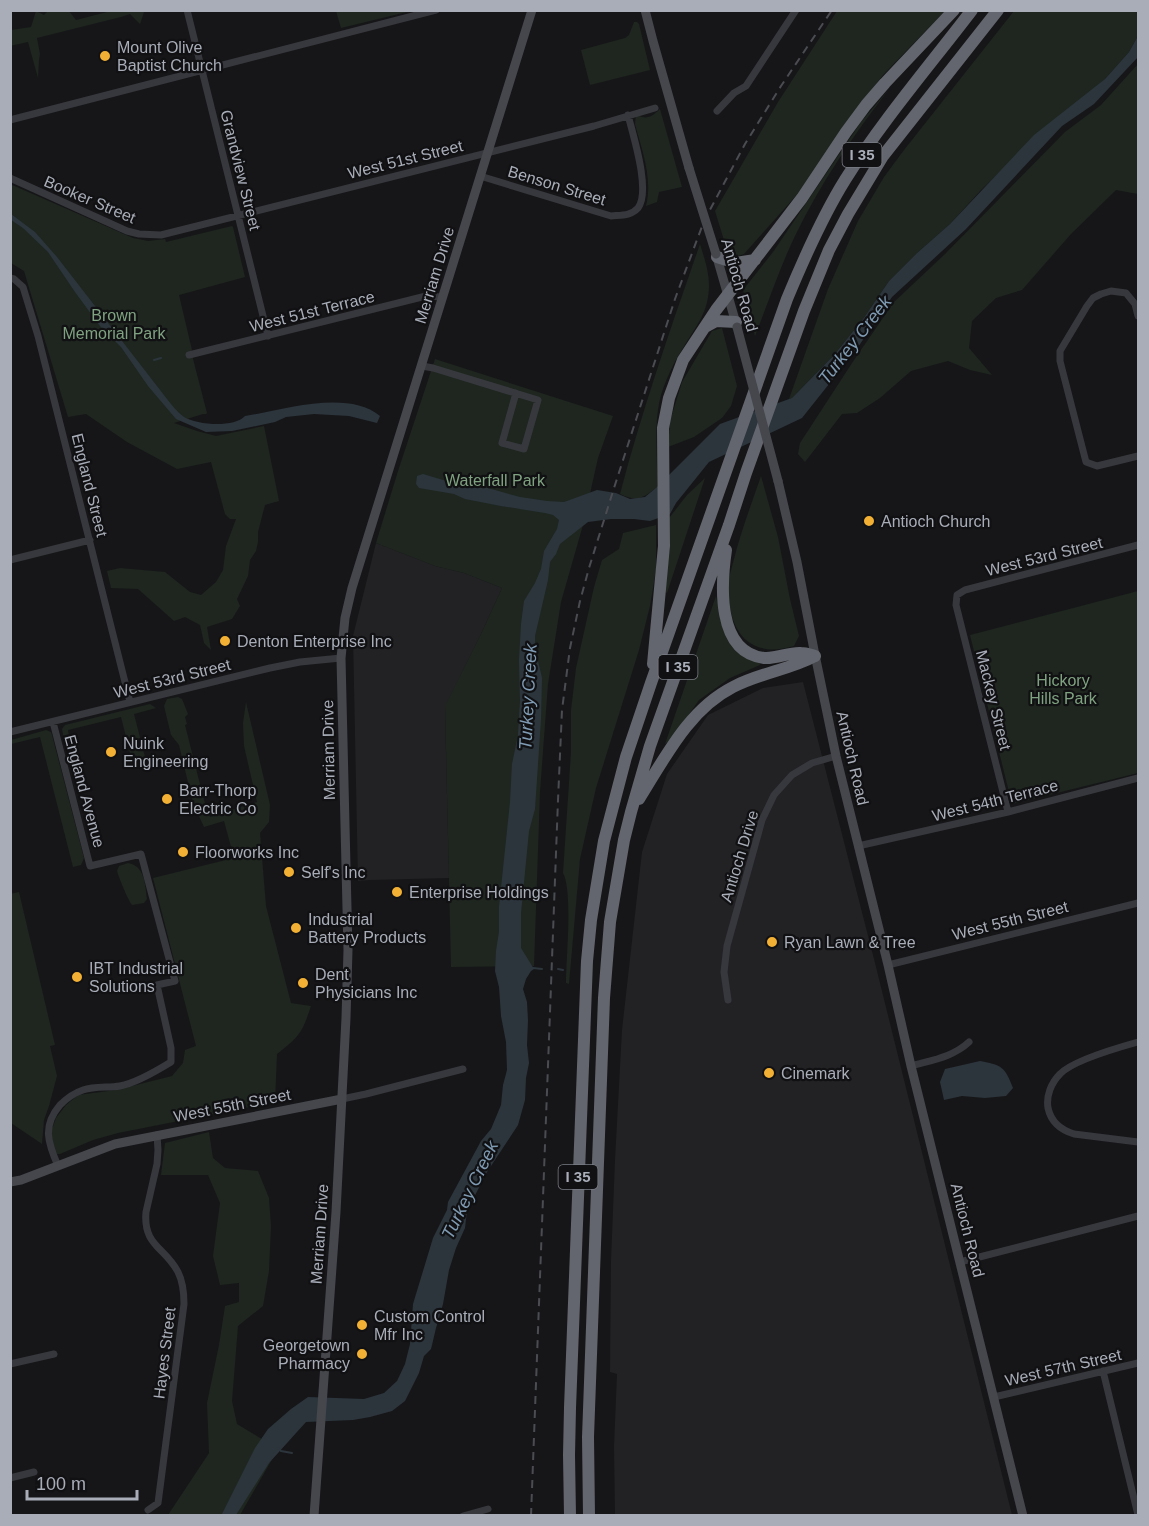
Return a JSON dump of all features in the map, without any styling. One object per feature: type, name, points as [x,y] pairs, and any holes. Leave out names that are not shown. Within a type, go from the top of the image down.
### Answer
[{"type":"highway","points":[[651,683],[663,565],[662,443],[665,413],[683,360],[728,294],[802,198],[846,132],[885,83],[954,10]]},
{"type":"highway","name":"I 35","points":[[570,1515],[568,1455],[587,961],[604,841],[626,757],[801,265],[845,180],[869,144],[972,10]]},
{"type":"highway","name":"I 35","points":[[589,1515],[589,1425],[606,974],[610,922],[631,812],[650,746],[818,277],[848,214],[884,156],[998,10]]},
{"type":"highway","points":[[717,256],[736,262],[755,260]]},
{"type":"highway","points":[[705,327],[716,321],[736,325]]},
{"type":"highway","points":[[729,525],[722,594],[726,619],[734,638],[748,653],[766,658],[800,652],[815,656]]},
{"type":"highway","points":[[631,812],[677,739],[706,706],[733,687],[748,680],[801,664],[815,656]]},
{"type":"main road","name":"Merriam Drive","points":[[314,1515],[336,1212],[348,950],[341,658],[345,618],[352,588],[532,10]]},
{"type":"main road","name":"Antioch Road","points":[[645,10],[689,168],[728,294],[778,481],[797,562],[836,756],[1023,1515]]},
{"type":"main road","name":"West 55th Street","points":[[10,1182],[116,1144],[342,1099]]},
{"type":"street","name":"Grandview Street","points":[[187,10],[268,336]]},
{"type":"street","points":[[10,120],[436,10]]},
{"type":"street","points":[[717,111],[734,93],[746,86],[796,10]]},
{"type":"street","name":"West 51st Street","points":[[161,235],[655,108]]},
{"type":"street","name":"Benson Street","points":[[480,176],[611,216],[632,213],[643,195],[643,185],[628,115]]},
{"type":"street","name":"Booker Street","points":[[10,178],[127,231],[161,235]]},
{"type":"street","name":"England Street","points":[[12,278],[23,287],[30,307],[130,702]]},
{"type":"street","points":[[1138,316],[1135,304],[1126,293],[1111,291],[1101,294],[1087,306],[1060,351],[1060,361],[1086,462],[1097,466],[1138,456]]},
{"type":"street","name":"West 51st Terrace","points":[[189,355],[426,296],[442,297]]},
{"type":"street","points":[[422,366],[433,368],[516,393],[538,400],[524,449],[502,443],[516,393]]},
{"type":"street","points":[[10,560],[90,540]]},
{"type":"street","name":"West 53rd Street","points":[[957,595],[964,590],[1138,545]]},
{"type":"street","name":"Mackey Street","points":[[957,595],[956,605],[1008,812]]},
{"type":"street","name":"West 53rd Street","points":[[10,732],[270,668],[341,658]]},
{"type":"street","name":"England Avenue","points":[[53,722],[90,866],[141,854],[175,981],[157,986],[171,1048],[171,1062],[122,1086],[85,1089],[73,1094],[62,1103],[53,1114],[48,1137],[58,1166]]},
{"type":"street","name":"Antioch Drive","points":[[728,1000],[724,972],[727,946],[762,820],[774,795],[792,775],[812,763],[836,756]]},
{"type":"street","name":"West 54th Terrace","points":[[858,846],[1008,812],[1138,778]]},
{"type":"street","name":"West 55th Street","points":[[888,965],[1138,903]]},
{"type":"street","points":[[911,1066],[952,1054],[969,1042]]},
{"type":"street","points":[[1138,1042],[1066,1069],[1056,1079],[1047,1096],[1048,1110],[1052,1118],[1065,1131],[1138,1142]]},
{"type":"street","name":"West 55th Street","points":[[342,1099],[463,1069]]},
{"type":"street","name":"Hayes Street","points":[[148,1510],[158,1503],[184,1304],[182,1283],[178,1273],[152,1242],[145,1221],[158,1150],[157,1135]]},
{"type":"street","points":[[960,1262],[1138,1216]]},
{"type":"street","points":[[10,1364],[54,1354]]},
{"type":"street","name":"West 57th Street","points":[[994,1397],[1138,1363]]},
{"type":"street","points":[[1103,1371],[1138,1515]]},
{"type":"street","points":[[10,1478],[34,1472]]},
{"type":"street","points":[[463,1515],[488,1509]]},
{"type":"shaded area","name":"Enterprise Holdings","points":[[376,543],[435,566],[464,573],[502,588],[445,710],[449,878],[358,881],[353,636]]},
{"type":"shaded area","points":[[803,682],[1012,1515],[615,1515],[614,1447],[617,1374],[610,1372],[615,1160],[622,1030],[642,852],[667,774],[708,715],[763,688]]},
{"type":"green space","points":[[336,10],[411,11],[341,28]]},
{"type":"green space","points":[[36,11],[44,15],[48,11],[69,11],[76,20],[111,11],[144,12],[140,24],[130,14],[37,38],[40,54],[38,78],[28,42],[10,46],[11,30],[31,27]]},
{"type":"green space","points":[[837,11],[945,11],[883,75],[802,189],[744,254],[738,256],[727,250],[715,211],[778,102]]},
{"type":"green space","points":[[1014,11],[1138,11],[1138,36],[1129,52],[1105,79],[1003,169],[950,224],[889,281],[863,319],[834,355],[789,399],[828,289],[858,221],[884,177],[904,150]]},
{"type":"green space","points":[[634,22],[639,24],[650,70],[590,85],[581,50],[625,38],[629,35]]},
{"type":"green space","points":[[1138,64],[1138,194],[1116,190],[1071,234],[1022,290],[996,298],[972,321],[969,348],[992,375],[970,370],[948,361],[911,371],[880,398],[857,413],[842,414],[805,462],[798,454],[800,443],[894,302],[945,254],[1065,132],[1101,105]]},
{"type":"green space","points":[[890,88],[838,160],[804,218],[783,262],[755,336],[743,290],[773,252],[861,122]]},
{"type":"green space","points":[[660,109],[682,187],[659,192],[657,202],[646,206],[647,175],[635,124],[636,115],[649,117]]},
{"type":"green space","name":"Brown Memorial Park","points":[[10,184],[133,238],[148,241],[165,239],[166,242],[233,227],[245,277],[179,295],[207,413],[174,423],[216,436],[264,426],[279,501],[265,505],[256,551],[250,560],[248,576],[237,599],[240,606],[232,619],[207,627],[211,650],[204,643],[200,625],[185,617],[174,621],[138,589],[111,588],[107,571],[120,568],[165,572],[190,592],[201,595],[216,582],[223,570],[226,546],[236,519],[230,519],[225,514],[211,462],[177,469],[127,442],[86,414],[68,417],[24,271],[11,263]]},
{"type":"green space","points":[[700,244],[708,275],[707,303],[701,318],[673,365],[661,395],[656,429],[657,487],[643,497],[631,498],[620,494],[657,369]]},
{"type":"green space","points":[[722,328],[737,386],[731,406],[722,418],[694,437],[668,447],[670,421],[682,382],[712,331]]},
{"type":"green space","name":"Waterfall Park","points":[[435,359],[613,416],[598,458],[583,525],[561,602],[548,684],[540,792],[534,966],[451,967],[445,706],[502,588],[464,573],[435,566],[376,543]]},
{"type":"green space","points":[[761,476],[778,537],[799,636],[794,646],[778,649],[764,649],[752,645],[743,637],[736,628],[729,601],[730,575],[742,530]]},
{"type":"green space","points":[[705,478],[667,593],[664,591],[670,549],[669,518],[687,495]]},
{"type":"green space","points":[[656,525],[656,570],[650,606],[639,650],[596,788],[580,859],[569,984],[566,983],[568,895],[563,873],[571,752],[571,710],[576,668],[602,560],[619,549],[623,533]]},
{"type":"green space","name":"Hickory Hills Park","points":[[1138,591],[1138,773],[1012,804],[970,635]]},
{"type":"green space","points":[[716,596],[721,621],[759,661],[760,665],[730,678],[699,700],[671,740],[665,744]]},
{"type":"green space","points":[[178,697],[182,699],[188,714],[185,717],[187,724],[185,725],[210,817],[257,802],[244,746],[243,723],[246,702],[270,805],[269,822],[260,833],[266,906],[291,1003],[311,1006],[299,1033],[277,1054],[275,1102],[118,1133],[57,1154],[52,1144],[52,1129],[56,1118],[78,1095],[116,1090],[172,1076],[183,1063],[185,1050],[196,1046],[153,878],[234,858],[224,821],[204,827],[193,803],[179,745],[171,735],[164,706],[167,699]]},
{"type":"green space","points":[[150,704],[156,708],[134,714],[146,761],[150,765],[134,769],[121,717],[68,730],[69,736],[63,735],[62,729],[65,725]]},
{"type":"green space","points":[[46,730],[52,735],[84,858],[81,865],[73,867],[40,737],[11,744],[11,740]]},
{"type":"green space","points":[[128,863],[138,868],[143,876],[147,899],[144,903],[132,905],[122,884],[117,871],[119,866]]},
{"type":"green space","points":[[19,892],[55,1045],[50,1046],[57,1076],[44,1120],[42,1144],[11,1123],[10,894]]},
{"type":"green space","points":[[209,1132],[213,1158],[225,1168],[258,1171],[269,1198],[271,1226],[269,1271],[263,1306],[238,1326],[232,1401],[237,1424],[278,1449],[240,1515],[168,1515],[209,1453],[207,1403],[225,1306],[239,1302],[239,1283],[220,1285],[213,1256],[220,1203],[208,1175],[161,1175],[165,1143]]},
{"type":"water","name":"Turkey Creek","points":[[1138,36],[1138,57],[1094,104],[1062,126],[966,229],[892,297],[856,350],[802,418],[709,462],[676,503],[670,514],[650,521],[611,519],[588,522],[560,544],[550,562],[535,636],[535,648],[542,678],[541,719],[535,809],[529,831],[521,913],[521,948],[534,969],[526,979],[523,989],[527,1002],[529,1063],[525,1100],[518,1125],[487,1172],[467,1211],[465,1228],[449,1270],[431,1349],[424,1356],[419,1373],[405,1401],[392,1411],[370,1417],[306,1422],[269,1463],[236,1515],[221,1516],[255,1448],[268,1429],[291,1409],[308,1397],[364,1399],[384,1393],[397,1381],[405,1364],[410,1344],[413,1304],[433,1238],[447,1210],[448,1202],[481,1141],[491,1129],[501,1105],[507,1070],[506,1042],[495,971],[512,764],[518,735],[521,624],[524,601],[535,583],[541,569],[544,551],[557,529],[559,520],[545,513],[465,499],[454,494],[419,488],[416,484],[417,476],[423,474],[470,488],[488,488],[520,497],[547,501],[564,502],[597,490],[616,493],[630,499],[645,497],[720,424],[792,398],[834,355],[863,319],[889,281],[950,224],[1034,135],[1105,79],[1129,52]]},
{"type":"water","points":[[11,214],[35,232],[57,257],[167,399],[184,417],[197,422],[224,424],[240,420],[245,416],[296,406],[333,403],[366,408],[380,416],[377,423],[349,416],[314,414],[286,417],[275,422],[232,431],[206,432],[176,419],[148,386],[121,347],[100,326],[48,252],[11,220]]},
{"type":"water","points":[[980,1061],[1002,1068],[1008,1075],[1013,1088],[1006,1096],[985,1098],[962,1096],[944,1100],[940,1082],[945,1069]]},
{"type":"waterway","points":[[154,360],[161,358]]},
{"type":"waterway","points":[[533,968],[542,969]]},
{"type":"waterway","points":[[558,969],[563,970]]},
{"type":"waterway","points":[[278,1448],[281,1451],[292,1453]]},
{"type":"railway","points":[[531,1516],[562,710],[570,648],[589,568],[614,488],[675,299],[704,221],[745,144],[832,10]]},
{"type":"place","name":"Mount Olive Baptist Church","points":[[105,56]]},
{"type":"place","name":"Antioch Church","points":[[869,521]]},
{"type":"place","name":"Denton Enterprise Inc","points":[[225,641]]},
{"type":"place","name":"Nuink Engineering","points":[[111,752]]},
{"type":"place","name":"Barr-Thorp Electric Co","points":[[167,799]]},
{"type":"place","name":"Floorworks Inc","points":[[183,852]]},
{"type":"place","name":"Self's Inc","points":[[289,872]]},
{"type":"place","name":"Enterprise Holdings","points":[[397,892]]},
{"type":"place","name":"Industrial Battery Products","points":[[296,928]]},
{"type":"place","name":"Ryan Lawn & Tree","points":[[772,942]]},
{"type":"place","name":"IBT Industrial Solutions","points":[[77,977]]},
{"type":"place","name":"Dent Physicians Inc","points":[[303,983]]},
{"type":"place","name":"Cinemark","points":[[769,1073]]},
{"type":"place","name":"Custom Control Mfr Inc","points":[[362,1325]]},
{"type":"place","name":"Georgetown Pharmacy","points":[[362,1354]]}]
